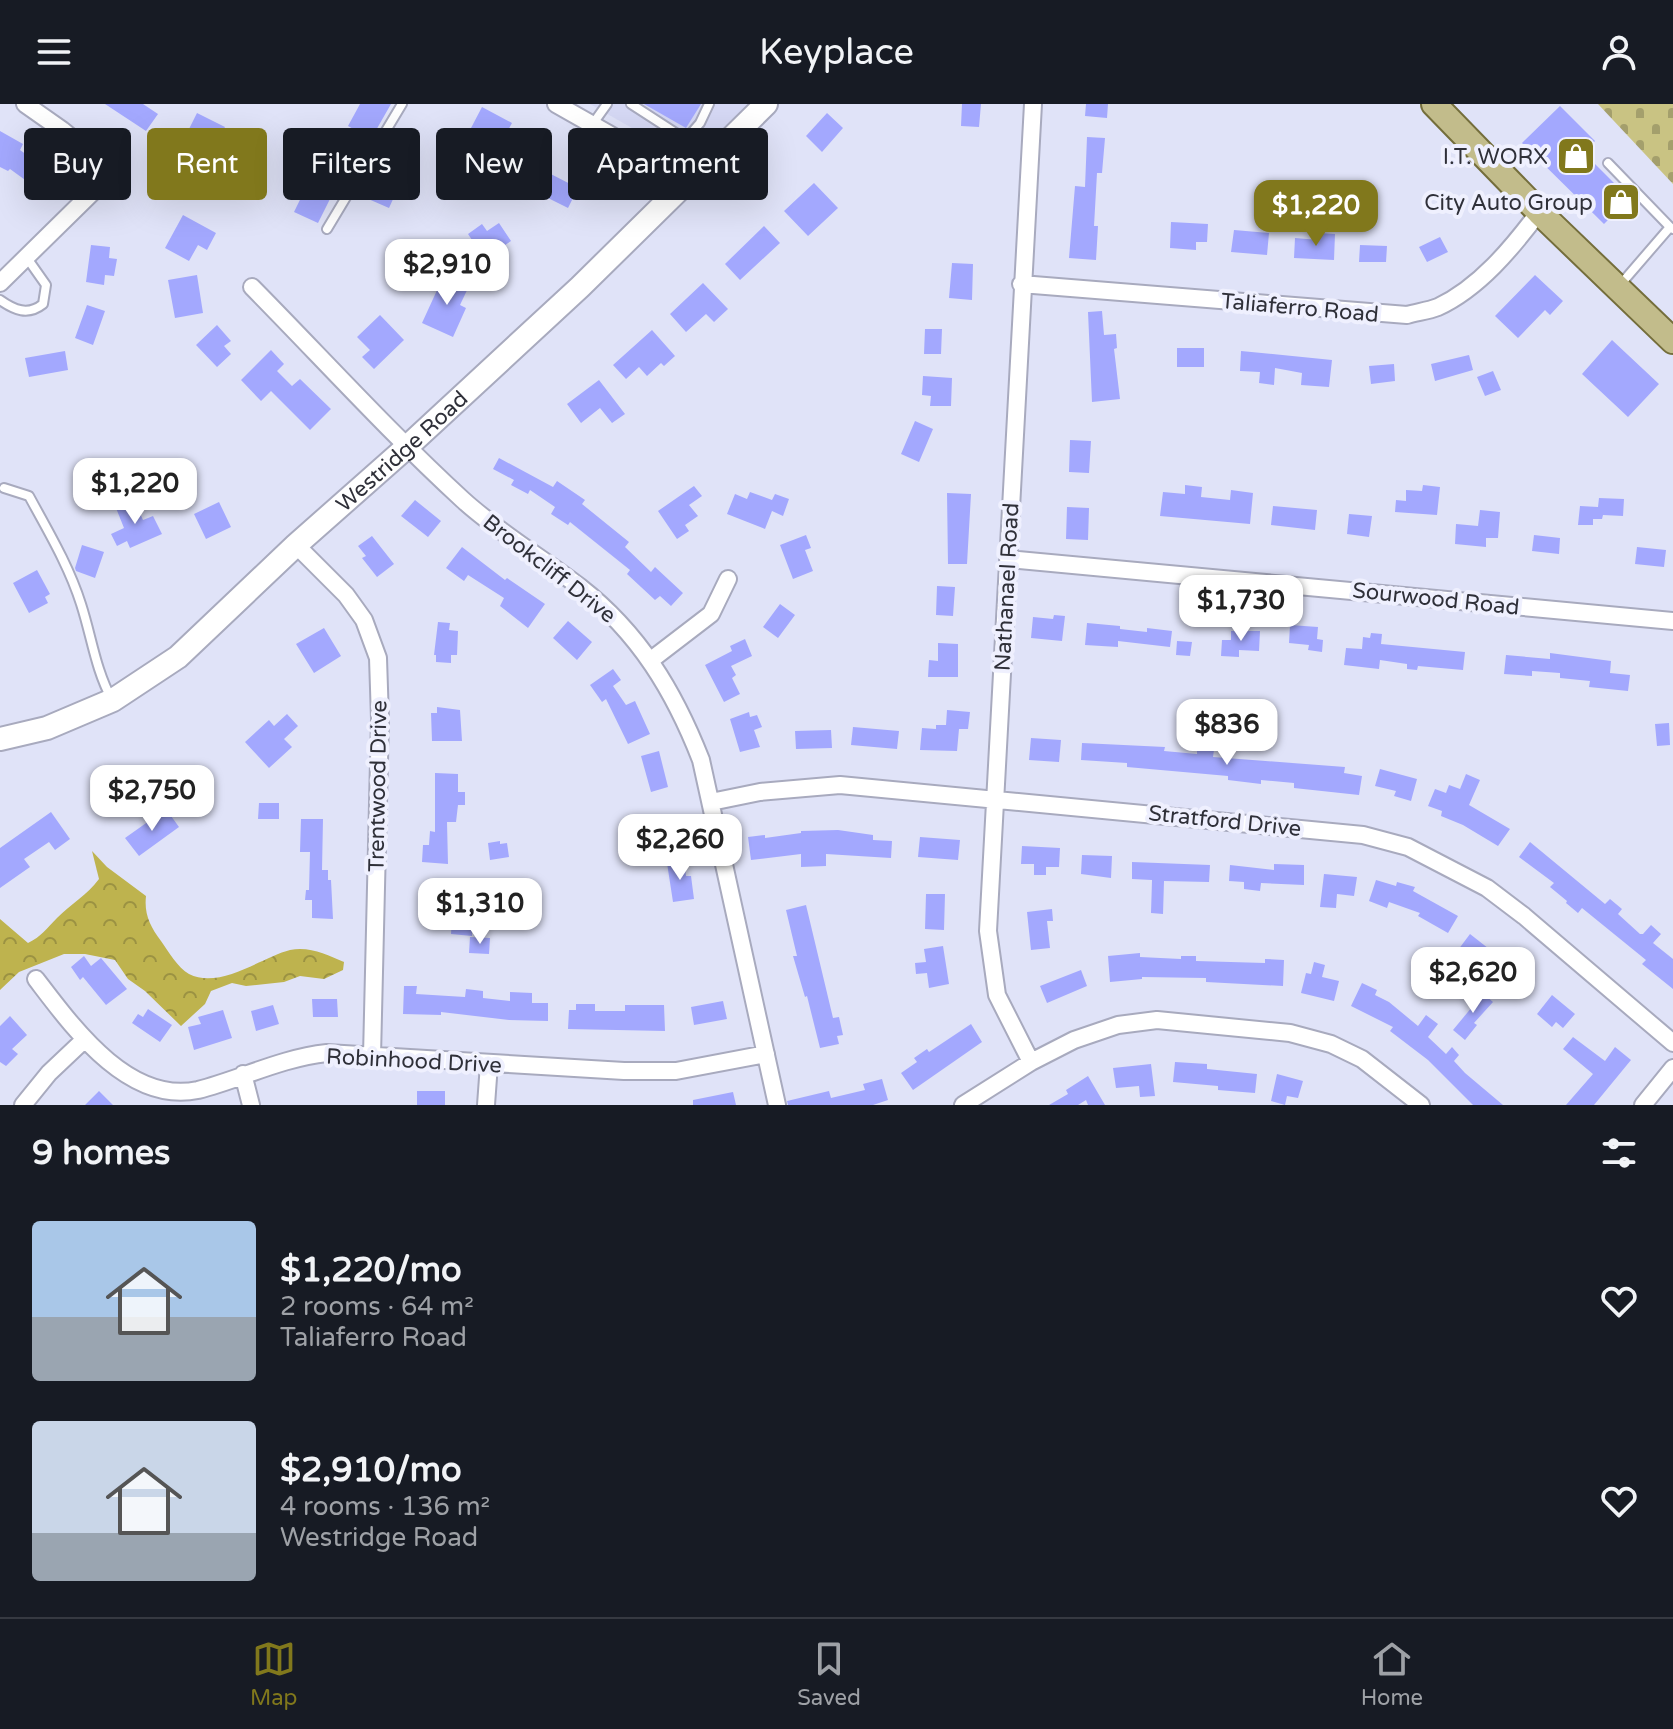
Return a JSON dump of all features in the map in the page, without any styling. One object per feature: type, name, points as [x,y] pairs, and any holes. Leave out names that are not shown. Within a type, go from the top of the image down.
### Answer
[{"type":"main road","name":"Westridge Road","points":[[742,128],[766,104]]},
{"type":"main road","points":[[1434,104],[1539,212],[1673,341]]},
{"type":"main road","name":"Westridge Road","points":[[0,739],[47,728],[113,700],[178,657],[296,545],[580,287],[669,200]]},
{"type":"street","points":[[0,283],[113,172],[25,104]]},
{"type":"street","points":[[556,104],[597,128]]},
{"type":"street","name":"Nathanael Road","points":[[1031,1062],[997,995],[988,931],[1033,104]]},
{"type":"street","name":"Taliaferro Road","points":[[1021,284],[1407,315],[1434,309],[1455,298],[1503,257],[1539,212]]},
{"type":"street","name":"Brookcliff Drive","points":[[252,287],[465,502],[583,590],[623,625],[651,660],[684,718],[701,760],[777,1105]]},
{"type":"street","name":"Trentwood Drive","points":[[296,545],[346,595],[364,620],[378,658],[380,719],[372,1056]]},
{"type":"street","name":"Sourwood Road","points":[[1008,559],[1673,621]]},
{"type":"street","points":[[651,660],[711,614],[728,579]]},
{"type":"street","name":"Stratford Drive","points":[[711,802],[760,792],[840,785],[1363,835],[1408,847],[1494,893],[1673,1043]]},
{"type":"street","name":"Robinhood Drive","points":[[36,979],[85,1039],[117,1069],[147,1087],[179,1093],[198,1090],[306,1055],[327,1053],[624,1071],[676,1071],[766,1054]]},
{"type":"street","points":[[963,1105],[1031,1062],[1094,1032],[1157,1020],[1290,1033],[1331,1044],[1362,1059],[1421,1105]]},
{"type":"street","points":[[23,1105],[49,1073],[85,1039]]},
{"type":"street","points":[[486,1105],[489,1064]]},
{"type":"street","points":[[1643,1105],[1673,1068]]},
{"type":"street","points":[[243,1074],[251,1105]]},
{"type":"lane","points":[[327,229],[402,104]]},
{"type":"lane","points":[[592,125],[607,104]]},
{"type":"lane","points":[[631,104],[687,138],[707,105]]},
{"type":"lane","points":[[1608,163],[1672,228],[1617,289]]},
{"type":"lane","points":[[0,300],[23,311],[34,310],[43,304],[46,285],[27,258]]},
{"type":"lane","points":[[4,488],[29,496],[56,544],[81,603],[100,677],[113,700]]},
{"type":"shaded area","points":[[590,104],[754,104],[729,128],[632,128]]},
{"type":"green space","points":[[1598,104],[1673,104],[1673,184]]},
{"type":"green space","points":[[92,851],[107,867],[146,896],[147,914],[154,930],[177,964],[189,974],[201,978],[227,975],[297,949],[318,952],[344,962],[343,970],[324,979],[300,976],[284,982],[246,986],[232,983],[211,991],[205,1004],[181,1026],[128,979],[115,960],[85,954],[64,954],[19,972],[0,990],[0,919],[28,943],[37,938],[99,879]]},
{"type":"building","points":[[105,104],[143,104],[158,114],[146,131]]},
{"type":"building","points":[[360,104],[391,104],[377,128],[348,126]]},
{"type":"building","points":[[644,104],[701,104],[686,128]]},
{"type":"building","points":[[962,104],[981,104],[979,127],[961,126]]},
{"type":"building","points":[[1086,104],[1108,104],[1107,118],[1085,116]]},
{"type":"building","points":[[1560,106],[1595,141],[1584,153],[1639,208],[1629,217],[1620,208],[1604,224],[1522,143]]},
{"type":"building","points":[[482,107],[512,123],[509,128],[471,128]]},
{"type":"building","points":[[197,113],[225,127],[224,128],[190,128]]},
{"type":"building","points":[[827,113],[843,128],[822,152],[806,136]]},
{"type":"building","points":[[0,131],[23,144],[20,150],[24,153],[24,179],[10,169],[0,167]]},
{"type":"building","points":[[1087,137],[1105,138],[1102,173],[1097,173],[1096,260],[1069,258],[1075,186],[1085,187]]},
{"type":"building","points":[[552,175],[568,183],[568,200],[572,200],[568,208],[552,200]]},
{"type":"building","points":[[814,183],[838,208],[808,236],[784,211]]},
{"type":"building","points":[[300,200],[330,200],[318,223],[294,212]]},
{"type":"building","points":[[371,200],[393,200],[389,208]]},
{"type":"building","points":[[183,215],[216,233],[207,250],[198,245],[189,261],[165,248]]},
{"type":"building","points":[[1171,222],[1208,224],[1207,242],[1196,242],[1196,250],[1170,248]]},
{"type":"building","points":[[499,223],[511,241],[478,263],[467,247],[474,243],[468,234],[482,224],[487,231]]},
{"type":"building","points":[[764,226],[780,243],[740,280],[725,264]]},
{"type":"building","points":[[1234,230],[1269,233],[1267,255],[1231,252]]},
{"type":"building","points":[[1319,233],[1335,234],[1334,260],[1294,258],[1295,238],[1319,240]]},
{"type":"building","points":[[1440,237],[1448,252],[1427,262],[1419,247]]},
{"type":"building","points":[[91,245],[110,247],[109,258],[117,259],[114,276],[105,275],[104,285],[86,282]]},
{"type":"building","points":[[1360,245],[1387,246],[1386,262],[1359,262]]},
{"type":"building","points":[[952,263],[973,264],[972,300],[949,298]]},
{"type":"building","points":[[197,275],[203,313],[175,318],[168,280]]},
{"type":"building","points":[[444,275],[469,286],[460,305],[466,308],[453,337],[422,323]]},
{"type":"building","points":[[1535,275],[1563,301],[1550,315],[1545,310],[1518,338],[1495,316]]},
{"type":"building","points":[[703,283],[728,309],[714,322],[706,314],[686,332],[670,314]]},
{"type":"building","points":[[87,305],[105,311],[93,345],[75,338]]},
{"type":"building","points":[[1102,311],[1104,335],[1116,334],[1117,348],[1114,349],[1120,399],[1092,402],[1088,312]]},
{"type":"building","points":[[380,315],[404,340],[374,369],[362,357],[370,350],[357,337]]},
{"type":"building","points":[[217,325],[231,341],[224,346],[231,354],[217,367],[196,345]]},
{"type":"building","points":[[925,329],[942,329],[941,354],[924,354]]},
{"type":"building","points":[[652,330],[675,356],[664,366],[661,363],[647,376],[639,367],[626,379],[613,365]]},
{"type":"building","points":[[1612,340],[1659,384],[1628,417],[1582,374]]},
{"type":"building","points":[[1177,348],[1204,348],[1204,367],[1177,367]]},
{"type":"building","points":[[271,350],[284,364],[277,371],[292,386],[300,379],[331,409],[310,430],[271,391],[261,401],[241,380]]},
{"type":"building","points":[[65,351],[68,370],[29,377],[25,358]]},
{"type":"building","points":[[1241,351],[1332,360],[1329,387],[1301,385],[1302,373],[1275,368],[1274,385],[1259,383],[1260,372],[1240,371]]},
{"type":"building","points":[[1469,355],[1473,370],[1435,381],[1431,364]]},
{"type":"building","points":[[1394,364],[1395,381],[1371,384],[1369,366]]},
{"type":"building","points":[[1493,371],[1501,390],[1485,396],[1477,377]]},
{"type":"building","points":[[923,376],[952,378],[951,406],[930,406],[931,396],[922,395]]},
{"type":"building","points":[[599,380],[625,414],[612,423],[600,408],[581,423],[567,404]]},
{"type":"building","points":[[915,421],[933,429],[919,462],[901,454]]},
{"type":"building","points":[[1070,440],[1091,441],[1089,473],[1069,472]]},
{"type":"building","points":[[499,458],[553,487],[557,481],[585,500],[582,504],[629,542],[625,547],[651,572],[655,567],[683,593],[671,606],[660,596],[655,600],[627,574],[630,570],[570,522],[568,525],[551,514],[555,507],[530,490],[528,494],[511,485],[514,480],[493,469]]},
{"type":"building","points":[[1185,485],[1202,487],[1201,497],[1230,500],[1231,490],[1253,493],[1250,524],[1160,516],[1163,492],[1185,494]]},
{"type":"building","points":[[1423,485],[1440,487],[1437,515],[1395,512],[1396,500],[1406,501],[1406,490],[1422,491]]},
{"type":"building","points":[[694,486],[702,496],[689,505],[698,516],[685,525],[689,531],[677,539],[658,511]]},
{"type":"building","points":[[750,492],[772,500],[775,494],[789,499],[783,516],[772,511],[765,529],[727,514],[735,494],[747,499]]},
{"type":"building","points":[[947,493],[971,494],[967,564],[948,564]]},
{"type":"building","points":[[1599,498],[1624,499],[1623,516],[1603,515],[1602,519],[1593,519],[1593,525],[1578,525],[1580,506],[1598,507]]},
{"type":"building","points":[[134,500],[143,520],[153,516],[162,534],[130,548],[127,541],[117,546],[111,534],[124,528],[116,508]]},
{"type":"building","points":[[415,500],[441,521],[428,537],[401,516]]},
{"type":"building","points":[[219,502],[231,527],[206,539],[194,514]]},
{"type":"building","points":[[1273,506],[1317,510],[1315,530],[1271,525]]},
{"type":"building","points":[[1067,507],[1089,508],[1088,540],[1066,539]]},
{"type":"building","points":[[1480,510],[1500,512],[1498,538],[1486,538],[1486,547],[1455,544],[1456,524],[1478,526]]},
{"type":"building","points":[[1349,514],[1372,516],[1369,537],[1347,534]]},
{"type":"building","points":[[806,535],[811,548],[805,550],[813,571],[793,579],[780,545]]},
{"type":"building","points":[[1534,535],[1560,538],[1559,554],[1532,551]]},
{"type":"building","points":[[372,536],[394,564],[377,577],[362,558],[366,556],[358,546]]},
{"type":"building","points":[[82,545],[104,552],[95,578],[76,571]]},
{"type":"building","points":[[462,547],[505,580],[507,578],[545,604],[528,628],[500,606],[504,598],[468,575],[464,581],[446,568]]},
{"type":"building","points":[[1637,547],[1666,550],[1664,567],[1635,564]]},
{"type":"building","points":[[37,570],[50,594],[45,597],[48,603],[29,613],[13,583]]},
{"type":"building","points":[[937,586],[955,587],[953,616],[936,615]]},
{"type":"building","points":[[780,604],[795,615],[778,638],[763,627]]},
{"type":"building","points":[[1054,615],[1065,616],[1062,641],[1031,638],[1033,617],[1053,619]]},
{"type":"building","points":[[568,621],[592,642],[577,660],[553,638]]},
{"type":"building","points":[[438,622],[450,623],[449,630],[458,631],[457,655],[451,655],[451,663],[436,662]]},
{"type":"building","points":[[1087,623],[1147,632],[1147,628],[1172,631],[1170,647],[1118,641],[1118,647],[1085,645]]},
{"type":"building","points":[[1290,625],[1318,627],[1317,639],[1323,640],[1322,652],[1308,650],[1309,645],[1289,643]]},
{"type":"building","points":[[324,628],[341,656],[314,673],[296,644]]},
{"type":"building","points":[[1231,631],[1260,631],[1259,651],[1239,650],[1239,657],[1221,656],[1222,640],[1231,640]]},
{"type":"building","points":[[1371,633],[1382,634],[1381,644],[1465,652],[1463,670],[1418,666],[1417,670],[1407,669],[1407,664],[1380,660],[1379,669],[1344,665],[1346,648],[1362,649],[1363,637],[1370,638]]},
{"type":"building","points":[[745,639],[752,656],[731,666],[736,675],[732,678],[740,694],[724,702],[705,665],[732,651],[730,646]]},
{"type":"building","points":[[1177,641],[1192,642],[1190,656],[1176,655]]},
{"type":"building","points":[[938,643],[958,644],[958,677],[928,677],[929,660],[938,661]]},
{"type":"building","points":[[1550,653],[1611,661],[1610,673],[1630,675],[1628,691],[1589,687],[1590,681],[1560,678],[1560,673],[1532,671],[1532,676],[1504,674],[1506,655],[1550,659]]},
{"type":"building","points":[[613,669],[621,680],[613,686],[626,705],[635,701],[650,734],[628,744],[606,699],[602,702],[590,685]]},
{"type":"building","points":[[437,707],[460,710],[462,741],[432,741],[431,713],[437,713]]},
{"type":"building","points":[[947,710],[970,712],[968,729],[959,729],[957,751],[920,750],[922,728],[936,729],[936,725],[946,725]]},
{"type":"building","points":[[749,712],[750,717],[757,715],[762,727],[754,730],[760,747],[740,752],[730,719]]},
{"type":"building","points":[[287,714],[298,726],[284,739],[292,747],[269,768],[245,742],[269,720],[274,726]]},
{"type":"building","points":[[1669,723],[1670,745],[1657,746],[1655,724]]},
{"type":"building","points":[[853,727],[899,731],[897,749],[851,745]]},
{"type":"building","points":[[831,730],[832,748],[796,749],[795,731]]},
{"type":"building","points":[[1031,738],[1061,740],[1059,762],[1029,760]]},
{"type":"building","points":[[1082,743],[1165,747],[1164,751],[1197,754],[1197,748],[1214,750],[1213,757],[1345,767],[1344,773],[1362,776],[1359,795],[1294,788],[1294,783],[1261,780],[1261,784],[1228,780],[1228,776],[1081,760]]},
{"type":"building","points":[[659,751],[668,787],[651,792],[641,756]]},
{"type":"building","points":[[1380,769],[1417,779],[1411,801],[1394,796],[1396,791],[1375,786]]},
{"type":"building","points":[[435,773],[458,774],[458,792],[465,792],[465,805],[458,805],[456,822],[447,822],[448,864],[422,862],[423,845],[429,845],[430,831],[435,832]]},
{"type":"building","points":[[1466,774],[1480,780],[1469,805],[1510,829],[1498,846],[1441,816],[1442,811],[1428,806],[1435,789],[1446,793],[1449,785],[1460,789]]},
{"type":"building","points":[[259,803],[279,803],[279,819],[258,819]]},
{"type":"building","points":[[166,809],[179,827],[139,856],[125,838]]},
{"type":"building","points":[[51,812],[70,839],[55,850],[49,842],[24,859],[30,867],[0,888],[0,848]]},
{"type":"building","points":[[674,815],[680,840],[660,845],[654,820]]},
{"type":"building","points":[[301,819],[323,819],[322,870],[328,870],[328,880],[331,880],[333,919],[312,918],[312,900],[305,900],[306,890],[309,890],[310,852],[300,852]]},
{"type":"building","points":[[838,830],[873,835],[873,840],[892,841],[891,858],[826,854],[826,866],[801,867],[801,854],[751,860],[748,837]]},
{"type":"building","points":[[920,837],[960,840],[958,860],[918,857]]},
{"type":"building","points":[[500,841],[500,844],[507,843],[509,857],[490,860],[488,843]]},
{"type":"building","points":[[1530,842],[1605,904],[1610,899],[1622,909],[1618,914],[1640,934],[1651,925],[1661,934],[1653,943],[1673,959],[1673,989],[1642,964],[1646,960],[1582,908],[1578,913],[1550,887],[1554,883],[1519,857]]},
{"type":"building","points":[[1022,846],[1060,848],[1059,867],[1046,867],[1046,875],[1034,875],[1034,864],[1021,864]]},
{"type":"building","points":[[1082,855],[1112,856],[1111,878],[1081,874]]},
{"type":"building","points":[[684,860],[686,876],[691,876],[694,899],[673,902],[667,863]]},
{"type":"building","points":[[1132,862],[1210,865],[1209,882],[1164,881],[1163,914],[1151,913],[1152,880],[1132,879]]},
{"type":"building","points":[[1274,864],[1304,865],[1304,885],[1261,883],[1260,891],[1244,889],[1244,882],[1229,881],[1230,865],[1274,870]]},
{"type":"building","points":[[1324,874],[1357,877],[1354,896],[1337,894],[1336,908],[1320,907]]},
{"type":"building","points":[[1376,880],[1415,887],[1413,891],[1458,916],[1448,933],[1418,916],[1420,913],[1389,902],[1387,908],[1369,901]]},
{"type":"building","points":[[926,894],[945,894],[944,930],[925,929]]},
{"type":"building","points":[[453,900],[472,901],[472,936],[451,934]]},
{"type":"building","points":[[806,905],[833,1018],[839,1017],[843,1035],[837,1036],[839,1044],[820,1048],[793,956],[797,956],[786,910]]},
{"type":"building","points":[[1052,909],[1053,921],[1047,921],[1050,948],[1031,950],[1027,912]]},
{"type":"building","points":[[1470,934],[1493,952],[1480,967],[1458,950]]},
{"type":"building","points":[[470,937],[490,938],[489,954],[469,953]]},
{"type":"building","points":[[943,946],[949,984],[929,988],[927,973],[916,974],[915,963],[926,962],[924,949]]},
{"type":"building","points":[[1140,953],[1140,957],[1181,959],[1181,956],[1196,956],[1196,961],[1265,963],[1265,959],[1284,960],[1283,986],[1206,982],[1206,978],[1142,977],[1110,982],[1108,956]]},
{"type":"building","points":[[84,956],[91,966],[101,958],[127,989],[106,1005],[71,967]]},
{"type":"building","points":[[1314,962],[1325,965],[1322,977],[1339,981],[1334,1001],[1301,993],[1306,973],[1311,974]]},
{"type":"building","points":[[1514,967],[1533,983],[1522,996],[1503,979]]},
{"type":"building","points":[[1081,970],[1087,986],[1047,1003],[1040,986]]},
{"type":"building","points":[[1362,983],[1377,990],[1375,995],[1389,1002],[1418,1026],[1426,1015],[1438,1024],[1428,1037],[1446,1054],[1452,1047],[1459,1055],[1454,1061],[1503,1105],[1473,1105],[1428,1060],[1390,1031],[1393,1027],[1351,1006]]},
{"type":"building","points":[[404,986],[417,986],[416,994],[465,997],[466,989],[483,991],[483,998],[510,1001],[510,992],[532,993],[532,1003],[548,1003],[548,1021],[441,1012],[441,1015],[403,1014]]},
{"type":"building","points":[[1479,990],[1493,1002],[1474,1023],[1477,1025],[1465,1040],[1453,1030],[1472,1007],[1468,1004]]},
{"type":"building","points":[[1552,995],[1575,1014],[1563,1028],[1556,1022],[1552,1027],[1537,1014]]},
{"type":"building","points":[[312,999],[337,999],[338,1017],[313,1017]]},
{"type":"building","points":[[723,1001],[727,1019],[694,1025],[691,1007]]},
{"type":"building","points":[[576,1004],[595,1004],[595,1011],[625,1011],[625,1005],[664,1005],[665,1031],[568,1029],[569,1010],[576,1010]]},
{"type":"building","points":[[273,1005],[279,1024],[256,1031],[251,1011]]},
{"type":"building","points":[[148,1009],[172,1025],[160,1042],[132,1023],[138,1014],[143,1017]]},
{"type":"building","points":[[223,1010],[232,1038],[194,1050],[188,1027],[201,1024],[198,1017]]},
{"type":"building","points":[[10,1016],[27,1035],[12,1049],[18,1054],[6,1066],[0,1062],[0,1026]]},
{"type":"building","points":[[971,1024],[982,1042],[913,1090],[901,1073],[917,1062],[914,1058],[927,1049],[929,1052]]},
{"type":"building","points":[[1573,1037],[1605,1061],[1615,1047],[1631,1060],[1594,1105],[1566,1105],[1593,1074],[1563,1049]]},
{"type":"building","points":[[1175,1062],[1207,1064],[1207,1069],[1257,1074],[1255,1093],[1173,1082]]},
{"type":"building","points":[[1151,1064],[1155,1096],[1140,1097],[1139,1086],[1116,1088],[1113,1068]]},
{"type":"building","points":[[1277,1074],[1303,1081],[1298,1098],[1287,1096],[1285,1105],[1271,1101]]},
{"type":"building","points":[[1088,1076],[1105,1105],[1088,1105],[1086,1100],[1078,1105],[1049,1105],[1068,1094],[1066,1090]]},
{"type":"building","points":[[882,1079],[888,1100],[873,1105],[788,1105],[787,1101],[829,1091],[831,1098],[865,1090],[863,1084]]},
{"type":"building","points":[[99,1091],[113,1105],[85,1105]]},
{"type":"building","points":[[417,1091],[445,1091],[445,1105],[417,1105]]},
{"type":"building","points":[[733,1092],[736,1105],[693,1105],[693,1100]]},
{"type":"place","name":"I.T. WORX","points":[[1576,156]]},
{"type":"place","name":"City Auto Group","points":[[1621,202]]}]
